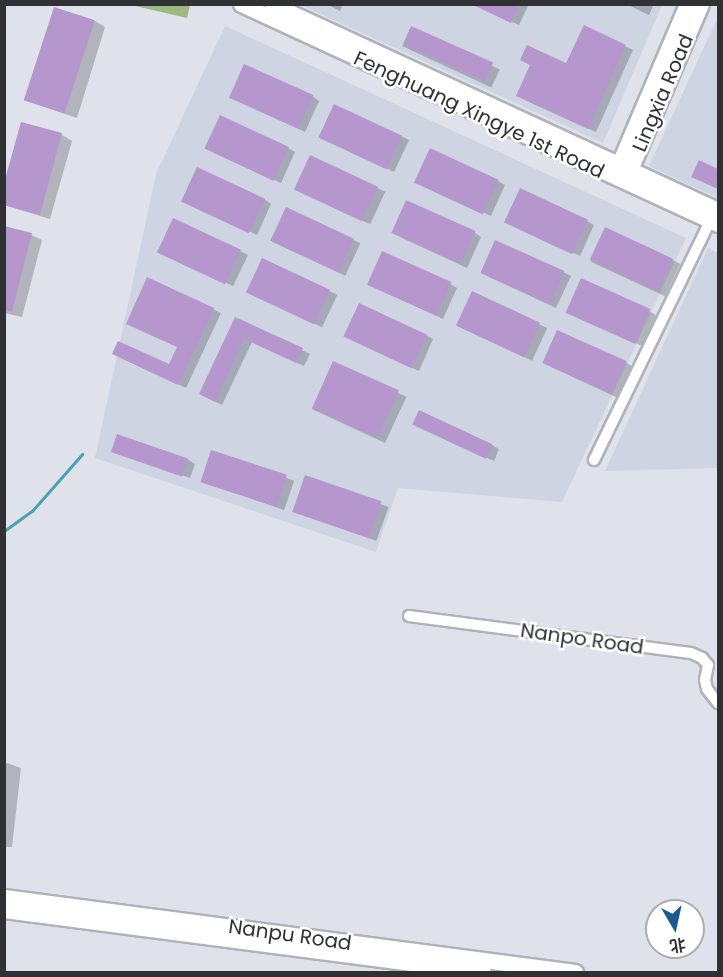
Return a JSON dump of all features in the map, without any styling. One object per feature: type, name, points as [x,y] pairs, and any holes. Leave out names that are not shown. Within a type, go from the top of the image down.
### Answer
[{"type":"street","name":"Fenghuang Xingye 1st Road","points":[[241,4],[716,216]]},
{"type":"street","name":"Fenghuang Xingye 1st Road","points":[[272,4],[621,173]]},
{"type":"street","name":"Lingxia Road","points":[[621,173],[687,4]]},
{"type":"street","name":"Lingxia Road","points":[[621,173],[701,4]]},
{"type":"street","points":[[594,460],[716,216]]},
{"type":"street","name":"Nanpo Road","points":[[409,616],[691,653],[702,658],[708,665],[705,680],[707,689],[718,703]]},
{"type":"street","name":"Nanpu Road","points":[[4,897],[575,972]]},
{"type":"street","name":"Nanpu Road","points":[[4,909],[483,972]]},
{"type":"shaded area","points":[[301,5],[662,5],[603,143]]},
{"type":"shaded area","points":[[718,17],[718,198],[649,166]]},
{"type":"shaded area","points":[[225,26],[686,238],[562,502],[398,488],[376,552],[95,458],[156,174]]},
{"type":"shaded area","points":[[708,248],[718,253],[718,468],[605,471]]},
{"type":"green space","points":[[131,5],[190,5],[187,18]]},
{"type":"building","points":[[471,4],[519,4],[511,23]]},
{"type":"building","points":[[54,7],[95,20],[65,113],[24,100]]},
{"type":"building","points":[[584,25],[626,45],[588,129],[516,96],[530,65],[520,60],[527,45],[566,63]]},
{"type":"building","points":[[411,26],[493,63],[485,81],[403,44]]},
{"type":"building","points":[[244,64],[313,95],[298,129],[229,98]]},
{"type":"building","points":[[334,104],[402,136],[386,169],[318,138]]},
{"type":"building","points":[[220,115],[289,147],[273,181],[204,149]]},
{"type":"building","points":[[21,122],[62,133],[40,215],[4,205],[4,183]]},
{"type":"building","points":[[430,148],[499,180],[483,215],[414,182]]},
{"type":"building","points":[[310,155],[378,187],[362,221],[294,189]]},
{"type":"building","points":[[699,160],[718,169],[718,189],[691,177]]},
{"type":"building","points":[[197,167],[265,199],[249,233],[181,201]]},
{"type":"building","points":[[520,188],[588,220],[572,254],[504,222]]},
{"type":"building","points":[[406,200],[475,231],[461,264],[391,233]]},
{"type":"building","points":[[286,207],[354,239],[338,272],[270,241]]},
{"type":"building","points":[[173,218],[241,250],[225,284],[157,252]]},
{"type":"building","points":[[4,226],[32,233],[12,312],[4,310]]},
{"type":"building","points":[[605,227],[673,259],[658,291],[590,260]]},
{"type":"building","points":[[495,240],[564,271],[550,304],[480,273]]},
{"type":"building","points":[[382,251],[451,282],[436,316],[367,285]]},
{"type":"building","points":[[262,258],[330,290],[314,324],[246,292]]},
{"type":"building","points":[[147,277],[214,308],[178,385],[112,354],[118,341],[169,364],[177,347],[126,324]]},
{"type":"building","points":[[581,278],[650,309],[635,344],[566,313]]},
{"type":"building","points":[[472,291],[540,323],[524,357],[456,325]]},
{"type":"building","points":[[359,303],[427,335],[411,368],[343,337]]},
{"type":"building","points":[[235,317],[303,348],[296,363],[244,339],[215,402],[199,394]]},
{"type":"building","points":[[557,330],[626,361],[612,394],[542,363]]},
{"type":"building","points":[[333,361],[399,390],[378,438],[312,409]]},
{"type":"building","points":[[419,410],[492,444],[486,459],[412,425]]},
{"type":"building","points":[[117,434],[188,458],[182,476],[111,452]]},
{"type":"building","points":[[211,450],[287,475],[277,507],[200,482]]},
{"type":"building","points":[[305,475],[382,501],[369,538],[292,512]]},
{"type":"waterway","points":[[4,531],[32,511],[82,454]]}]
